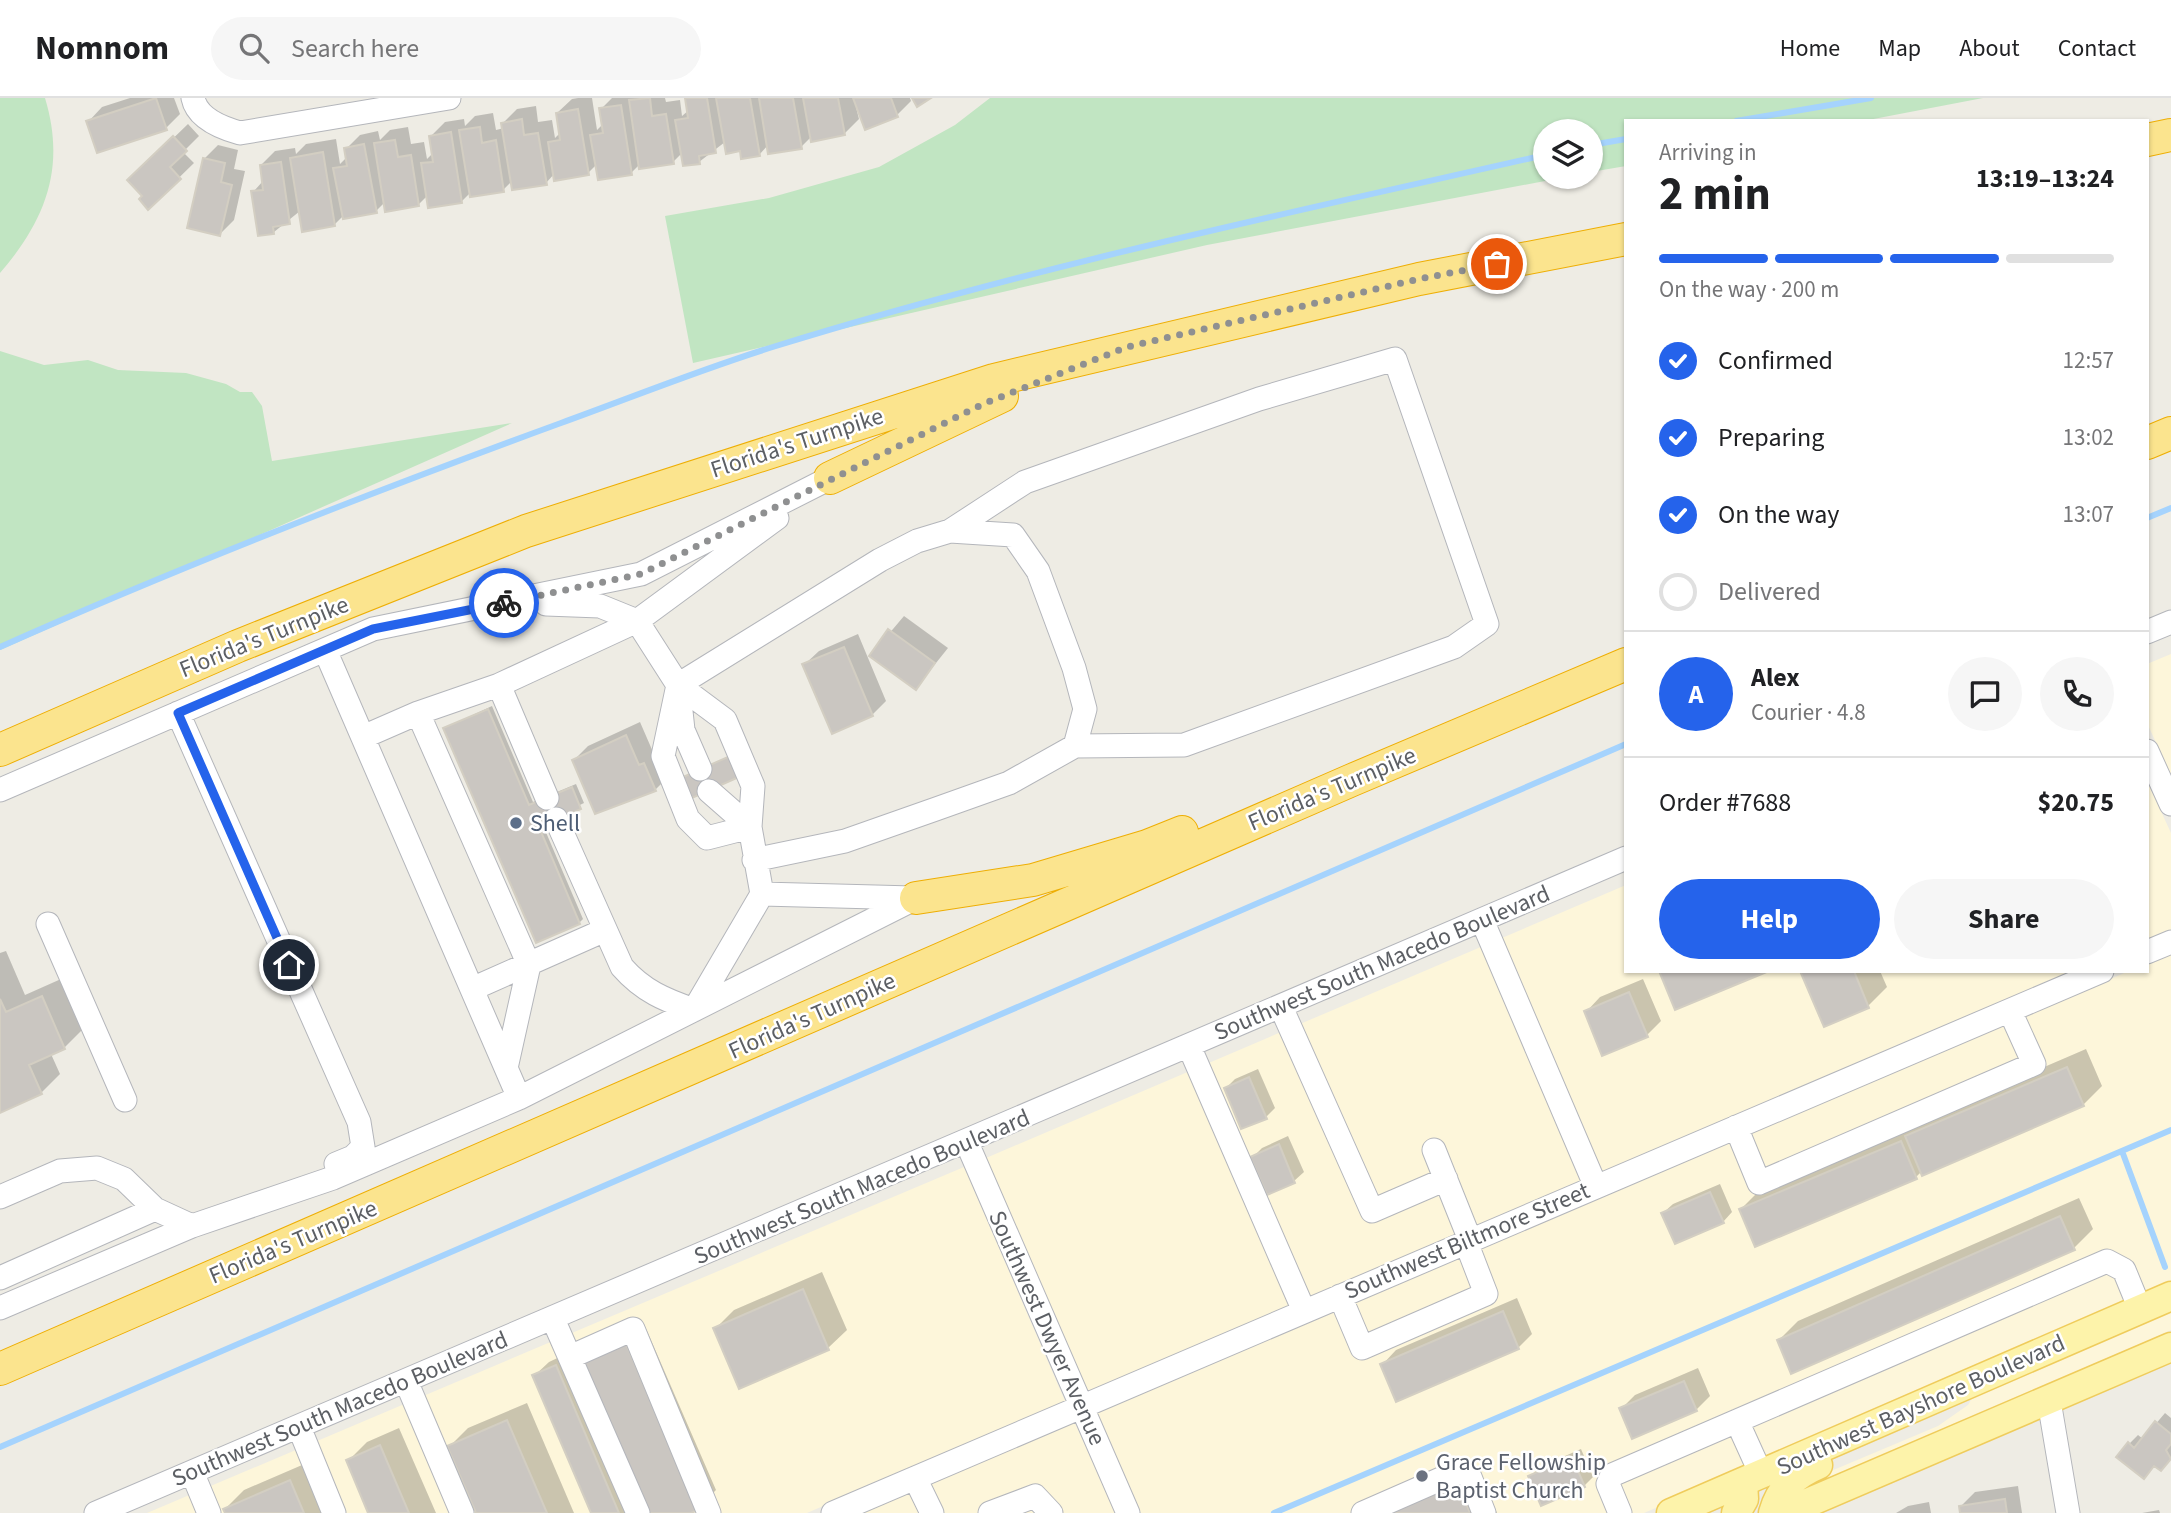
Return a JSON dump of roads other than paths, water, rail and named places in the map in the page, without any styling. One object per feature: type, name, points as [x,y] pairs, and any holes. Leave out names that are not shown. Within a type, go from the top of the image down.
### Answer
[{"type":"highway","points":[[2149,139],[2171,135]]},
{"type":"highway","name":"Florida's Turnpike","points":[[0,750],[238,646],[526,531],[994,380],[1419,279],[1624,239]]},
{"type":"highway","points":[[830,478],[983,404],[1127,347]]},
{"type":"highway","points":[[2149,442],[2171,433]]},
{"type":"highway","name":"Florida's Turnpike","points":[[0,1369],[1352,780],[1624,665]]},
{"type":"highway","points":[[916,898],[1033,880],[1147,846],[1273,796],[1352,780]]},
{"type":"main road","name":"Southwest Bayshore Boulevard","points":[[1671,1513],[2171,1296]]},
{"type":"main road","name":"Southwest Bayshore Boulevard","points":[[1784,1513],[2171,1347]]},
{"type":"main road","points":[[1773,1513],[1777,1498],[1787,1484],[1805,1470],[1933,1416],[1961,1396],[1966,1385]]},
{"type":"main road","points":[[1737,1513],[1752,1478]]},
{"type":"street","points":[[193,98],[194,104],[217,127],[240,133],[449,98]]},
{"type":"street","points":[[750,827],[707,838],[688,819],[663,756],[678,685],[880,560],[917,541],[950,531],[1026,482],[1259,399],[1395,359],[1487,624],[1454,647],[1184,745],[1075,746],[1009,783],[936,809],[845,841],[754,860]]},
{"type":"street","points":[[0,790],[373,629],[641,574],[830,478]]},
{"type":"street","points":[[363,737],[418,713],[499,685],[637,621],[830,478]]},
{"type":"street","points":[[950,531],[1013,535],[1038,571],[1074,668],[1085,709],[1075,746]]},
{"type":"street","points":[[471,610],[562,603],[600,606],[637,621],[678,685],[725,720],[753,786],[750,827],[762,894],[694,1010]]},
{"type":"street","points":[[2149,631],[2171,622]]},
{"type":"street","points":[[325,650],[519,1098]]},
{"type":"street","points":[[499,685],[547,797]]},
{"type":"street","points":[[678,685],[683,730],[700,769]]},
{"type":"street","points":[[178,713],[359,1122],[363,1147],[352,1157],[321,1170],[288,1192]]},
{"type":"street","points":[[418,713],[529,965],[506,1068]]},
{"type":"street","points":[[2149,761],[2154,785],[2171,804]]},
{"type":"street","points":[[709,791],[750,827]]},
{"type":"street","points":[[556,819],[622,967],[638,986],[694,1010]]},
{"type":"street","name":"Southwest South Macedo Boulevard","points":[[96,1513],[136,1505],[192,1472],[967,1143],[1624,859]]},
{"type":"street","points":[[762,894],[916,898]]},
{"type":"street","points":[[0,1308],[192,1226],[333,1178],[519,1098],[916,898]]},
{"type":"street","points":[[1482,920],[1596,1187]]},
{"type":"street","points":[[48,924],[125,1100]]},
{"type":"street","points":[[472,989],[605,930]]},
{"type":"street","points":[[2149,951],[2171,942]]},
{"type":"street","name":"Southwest Biltmore Street","points":[[833,1513],[2010,1011],[2087,974]]},
{"type":"street","points":[[1281,1007],[1372,1211],[1446,1179]]},
{"type":"street","points":[[1736,1127],[1759,1183],[2034,1064],[2010,1011]]},
{"type":"street","points":[[1189,1046],[1304,1311]]},
{"type":"street","name":"Southwest Dwyer Avenue","points":[[967,1143],[1128,1513]]},
{"type":"street","points":[[1340,1296],[1362,1348],[1486,1294],[1434,1150]]},
{"type":"street","points":[[0,1197],[60,1171],[97,1168],[124,1179],[155,1209],[192,1226]]},
{"type":"street","points":[[0,1278],[155,1209]]},
{"type":"street","points":[[1620,1513],[1608,1484],[1612,1475],[2107,1261],[2124,1270],[2140,1309]]},
{"type":"street","points":[[553,1319],[638,1513]]},
{"type":"street","points":[[570,1357],[633,1329],[709,1513]]},
{"type":"street","points":[[406,1381],[461,1513]]},
{"type":"street","points":[[2049,1401],[2068,1513]]},
{"type":"street","points":[[1737,1422],[1752,1478]]},
{"type":"street","points":[[299,1427],[334,1513]]},
{"type":"street","points":[[1363,1513],[1459,1471],[1470,1477],[1484,1513]]},
{"type":"street","points":[[192,1472],[209,1513]]},
{"type":"street","points":[[915,1478],[932,1513]]},
{"type":"street","points":[[990,1513],[1035,1496],[1051,1513]]},
{"type":"waterway","points":[[1748,119],[1871,98]]},
{"type":"waterway","points":[[1603,143],[1624,139]]},
{"type":"waterway","points":[[0,647],[209,558],[349,503],[749,355],[966,291],[1255,220],[1533,158]]},
{"type":"waterway","points":[[2149,517],[2171,508]]},
{"type":"waterway","points":[[0,1447],[1624,745]]},
{"type":"waterway","points":[[1274,1513],[2171,1130]]},
{"type":"waterway","points":[[2122,1151],[2165,1267]]},
{"type":"place","name":"Shell","points":[[516,823]]},
{"type":"place","name":"Grace Fellowship Baptist Church","points":[[1422,1476]]}]
